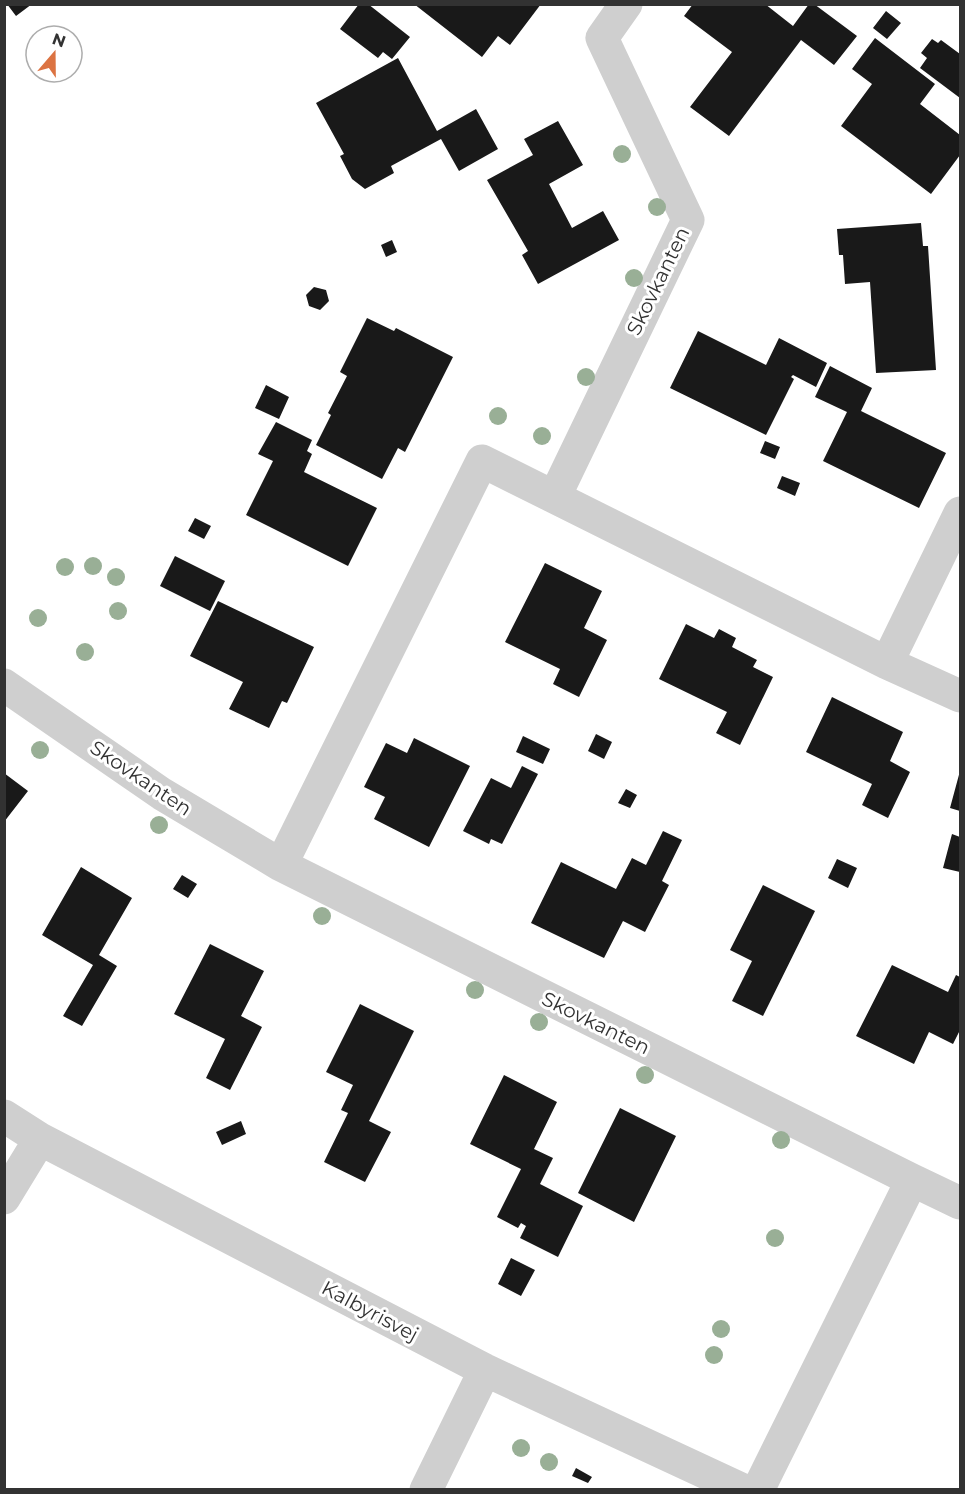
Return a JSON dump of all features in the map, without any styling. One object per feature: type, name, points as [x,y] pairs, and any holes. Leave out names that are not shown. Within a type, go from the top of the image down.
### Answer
[{"type":"street","name":"Skovkanten","points":[[555,496],[688,220],[602,38],[626,4]]},
{"type":"street","points":[[281,865],[482,461],[887,663],[960,696]]},
{"type":"street","points":[[887,663],[960,513]]},
{"type":"street","name":"Skovkanten","points":[[4,685],[162,794],[281,865],[960,1203]]},
{"type":"street","name":"Kalbyrisvej","points":[[4,1116],[40,1139],[485,1370],[743,1490]]},
{"type":"street","points":[[4,1198],[40,1139]]},
{"type":"street","points":[[758,1490],[912,1180]]},
{"type":"street","points":[[426,1490],[485,1370]]},
{"type":"building","points":[[7,4],[32,4],[16,16]]},
{"type":"building","points":[[359,4],[368,4],[410,37],[392,59],[383,52],[378,58],[340,29]]},
{"type":"building","points":[[414,4],[541,4],[510,45],[498,36],[482,57]]},
{"type":"building","points":[[693,4],[765,4],[793,26],[809,4],[814,4],[857,36],[834,65],[801,40],[729,136],[690,107],[732,52],[684,16]]},
{"type":"building","points":[[886,11],[901,23],[887,39],[873,28]]},
{"type":"building","points":[[875,38],[935,84],[920,104],[960,135],[960,155],[931,194],[841,126],[872,84],[852,69]]},
{"type":"building","points":[[932,39],[938,43],[941,40],[960,54],[960,98],[920,68],[927,58],[921,53]]},
{"type":"building","points":[[398,58],[437,131],[476,109],[498,149],[459,171],[441,139],[391,166],[394,173],[365,189],[352,179],[340,156],[344,154],[316,103]]},
{"type":"building","points":[[558,121],[583,165],[549,184],[572,228],[603,211],[619,240],[538,284],[522,255],[528,251],[487,180],[533,155],[524,139]]},
{"type":"building","points":[[921,223],[923,246],[928,246],[936,370],[876,373],[870,282],[845,284],[843,255],[839,255],[837,229]]},
{"type":"building","points":[[392,240],[397,252],[386,257],[381,245]]},
{"type":"building","points":[[314,287],[326,290],[329,301],[320,310],[309,306],[306,295]]},
{"type":"building","points":[[367,318],[394,331],[396,328],[453,357],[405,452],[398,448],[382,479],[316,445],[331,415],[328,413],[347,376],[340,372]]},
{"type":"building","points":[[698,331],[766,365],[779,338],[827,363],[816,387],[793,375],[791,377],[794,379],[766,435],[670,388]]},
{"type":"building","points":[[830,366],[872,388],[861,411],[946,453],[919,508],[823,461],[847,412],[815,397]]},
{"type":"building","points":[[266,385],[289,397],[279,419],[255,408]]},
{"type":"building","points":[[276,422],[312,440],[307,451],[312,454],[304,472],[377,508],[348,566],[246,515],[273,461],[258,454]]},
{"type":"building","points":[[765,441],[780,447],[775,459],[760,453]]},
{"type":"building","points":[[782,476],[800,483],[795,496],[777,488]]},
{"type":"building","points":[[195,518],[211,526],[204,539],[188,531]]},
{"type":"building","points":[[175,556],[225,581],[210,611],[160,586]]},
{"type":"building","points":[[545,563],[602,591],[584,628],[607,640],[579,697],[553,684],[560,669],[505,642]]},
{"type":"building","points":[[218,601],[314,647],[287,703],[282,701],[269,728],[229,709],[243,682],[190,656]]},
{"type":"building","points":[[686,624],[714,638],[719,629],[736,638],[732,647],[757,660],[753,667],[773,677],[740,745],[716,733],[727,712],[659,679]]},
{"type":"building","points":[[832,697],[903,732],[890,761],[910,772],[888,818],[862,805],[872,784],[806,752]]},
{"type":"building","points":[[596,734],[612,742],[604,759],[588,751]]},
{"type":"building","points":[[523,736],[550,749],[543,764],[516,752]]},
{"type":"building","points":[[414,738],[470,766],[429,847],[374,819],[385,797],[364,787],[386,743],[407,753]]},
{"type":"building","points":[[522,766],[538,774],[502,844],[491,839],[489,844],[463,831],[491,778],[511,788]]},
{"type":"building","points":[[960,771],[960,811],[950,808]]},
{"type":"building","points":[[4,773],[28,791],[4,822]]},
{"type":"building","points":[[626,789],[637,795],[630,808],[618,803]]},
{"type":"building","points":[[663,831],[682,840],[662,881],[669,885],[645,932],[623,921],[604,958],[531,923],[561,862],[616,889],[632,858],[646,865]]},
{"type":"building","points":[[952,834],[960,837],[960,872],[943,868]]},
{"type":"building","points":[[837,859],[857,868],[848,888],[828,878]]},
{"type":"building","points":[[81,867],[132,898],[99,955],[117,966],[82,1026],[63,1016],[93,965],[42,935]]},
{"type":"building","points":[[182,875],[197,884],[188,898],[173,889]]},
{"type":"building","points":[[763,885],[815,911],[763,1016],[732,1001],[752,961],[730,950]]},
{"type":"building","points":[[210,944],[264,971],[241,1016],[262,1027],[230,1090],[206,1078],[225,1039],[174,1014]]},
{"type":"building","points":[[892,965],[948,992],[956,975],[960,977],[960,1030],[953,1044],[929,1032],[914,1064],[856,1036]]},
{"type":"building","points":[[360,1004],[414,1031],[369,1121],[391,1132],[365,1182],[324,1162],[348,1113],[341,1110],[353,1085],[326,1072]]},
{"type":"building","points":[[504,1075],[557,1102],[534,1149],[553,1158],[540,1184],[583,1206],[558,1257],[520,1238],[526,1226],[521,1223],[518,1228],[497,1217],[521,1169],[470,1144]]},
{"type":"building","points":[[620,1108],[676,1136],[634,1222],[578,1193]]},
{"type":"building","points":[[241,1121],[246,1134],[222,1145],[216,1132]]},
{"type":"building","points":[[511,1258],[535,1270],[521,1296],[498,1284]]},
{"type":"building","points":[[576,1468],[592,1477],[588,1483],[572,1476]]}]
